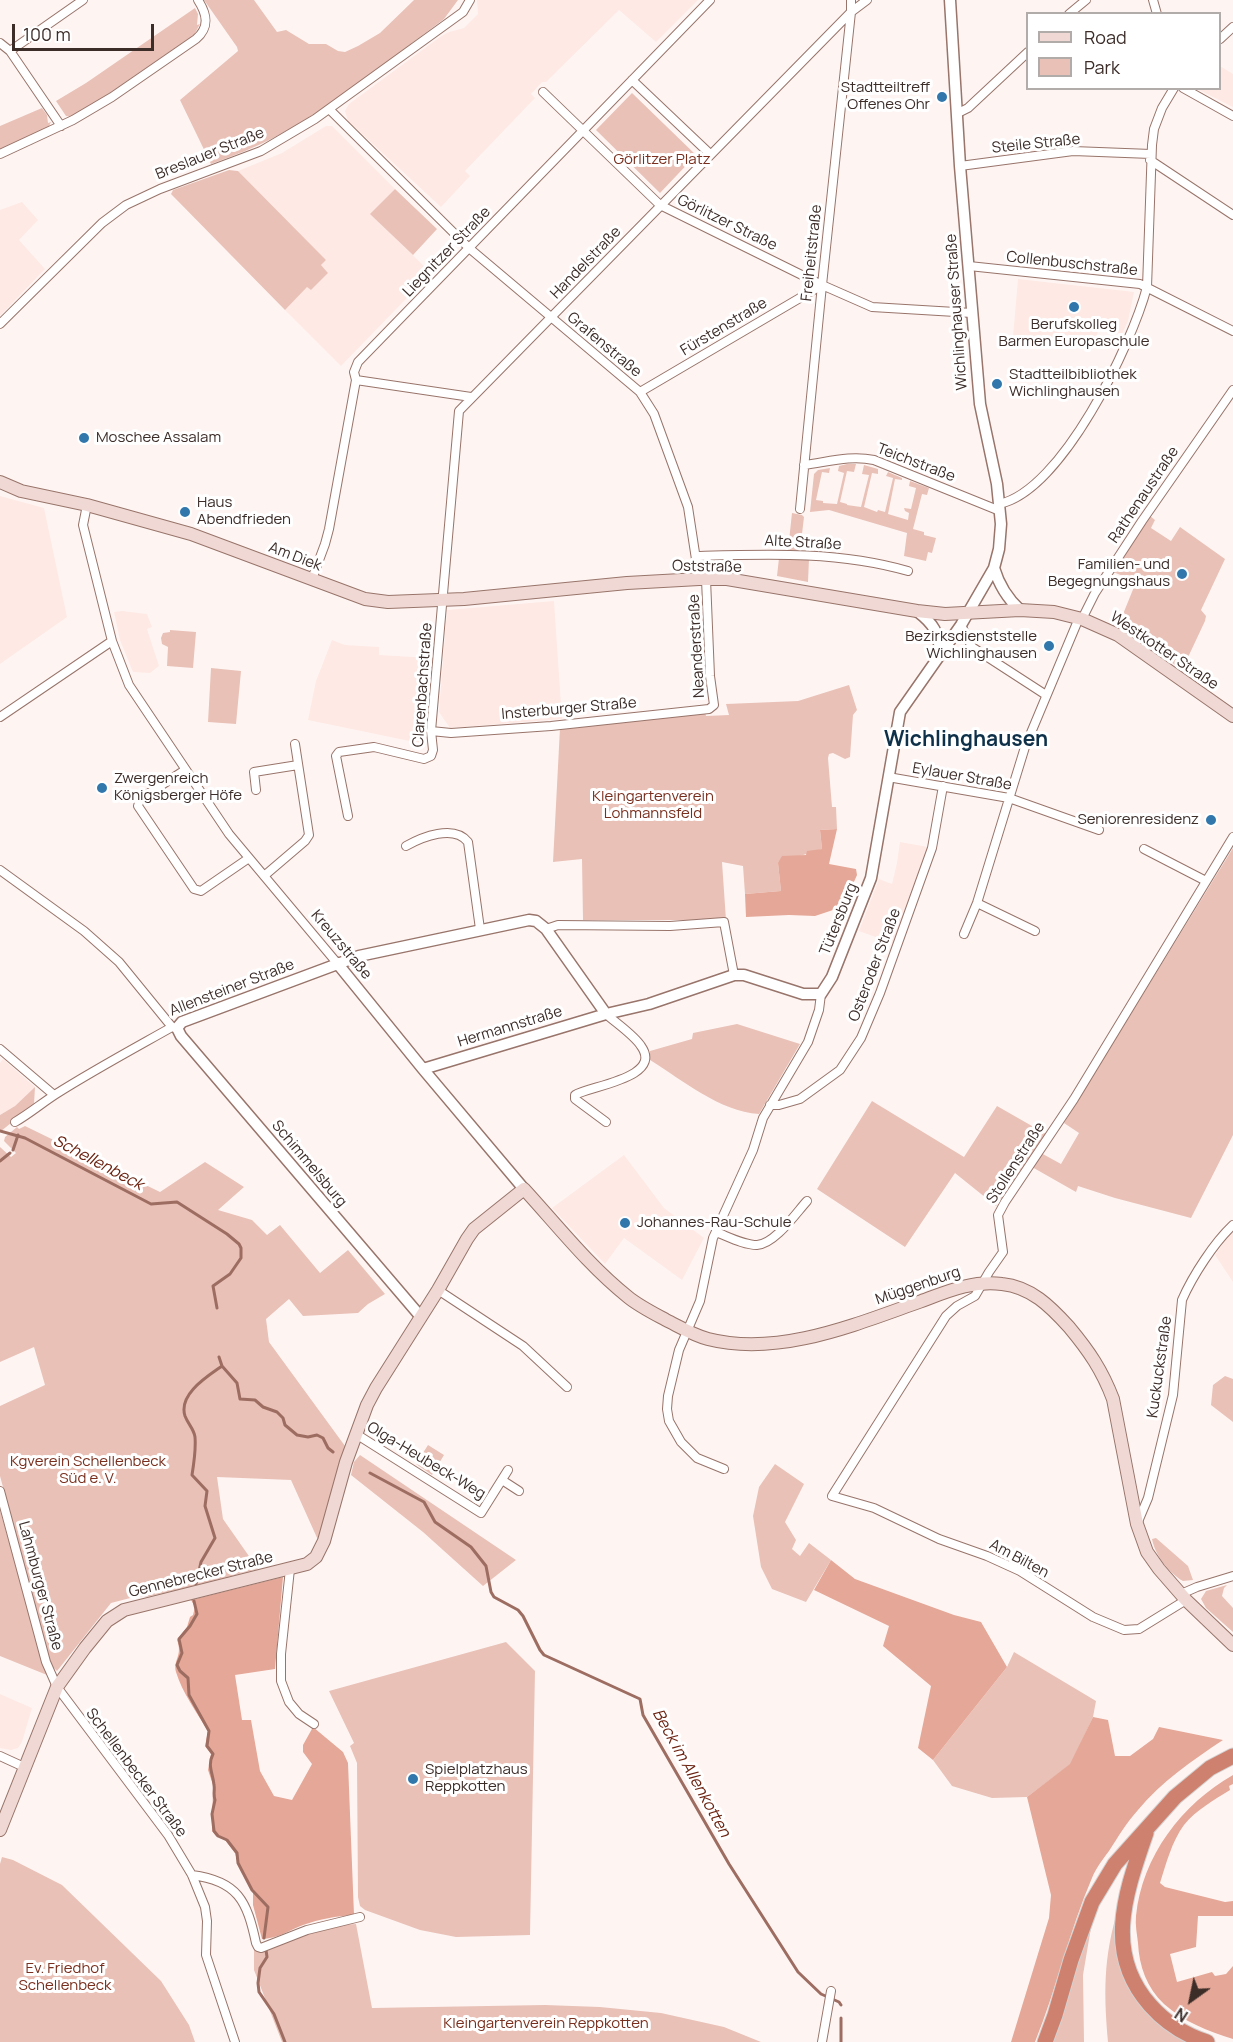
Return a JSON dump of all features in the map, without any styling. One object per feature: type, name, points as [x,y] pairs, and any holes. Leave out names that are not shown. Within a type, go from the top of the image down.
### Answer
[{"type":"highway","points":[[1045,2042],[1092,1902],[1115,1864],[1175,1797],[1210,1768],[1231,1756]]},
{"type":"highway","points":[[1147,1830],[1126,1892],[1122,1925],[1124,1957],[1138,1992],[1157,2013],[1175,2027],[1207,2042]]},
{"type":"main road","name":"Am Diek","points":[[0,482],[21,491],[87,505],[190,534],[372,601],[443,600]]},
{"type":"main road","name":"Oststraße","points":[[443,600],[727,579],[917,611],[945,614],[968,613]]},
{"type":"main road","name":"Westkotter Straße","points":[[968,613],[1020,610],[1054,612],[1081,618],[1118,635],[1233,716]]},
{"type":"main road","name":"Gennebrecker Straße","points":[[0,1830],[57,1688],[107,1621],[124,1610],[312,1562],[319,1552],[356,1434],[376,1388],[474,1229],[524,1189]]},
{"type":"main road","name":"Kreuzstraße","points":[[524,1189],[608,1280],[630,1298],[687,1331]]},
{"type":"main road","name":"Müggenburg","points":[[687,1331],[708,1339],[732,1343],[761,1343],[813,1337],[839,1330],[961,1287],[982,1283],[1003,1284],[1035,1295],[1048,1304],[1063,1320],[1098,1363],[1113,1400],[1137,1524],[1152,1561],[1184,1598],[1233,1645]]},
{"type":"street","points":[[10,51],[83,0]]},
{"type":"street","points":[[0,154],[61,126],[112,97],[201,35],[206,25],[206,17],[198,0]]},
{"type":"street","name":"Breslauer Straße","points":[[0,324],[102,223],[130,202],[261,151],[329,109],[463,12],[470,0]]},
{"type":"street","name":"Liegnitzer Straße","points":[[312,579],[329,529],[356,380],[354,372],[358,362],[711,0]]},
{"type":"street","name":"Freiheitstraße","points":[[800,509],[851,0]]},
{"type":"street","name":"Handelstraße","points":[[443,600],[459,411],[710,154],[851,12],[867,0]]},
{"type":"street","name":"Wichlinghauser Straße","points":[[950,0],[960,166],[980,404],[1000,508],[999,549],[994,568],[968,613]]},
{"type":"street","points":[[1071,12],[1086,0]]},
{"type":"street","points":[[1221,38],[1233,27]]},
{"type":"street","points":[[0,43],[10,51],[61,126]]},
{"type":"street","points":[[958,113],[968,108],[1026,54]]},
{"type":"street","points":[[632,80],[710,154]]},
{"type":"street","points":[[1000,508],[1030,487],[1054,464],[1071,443],[1123,353],[1142,306],[1147,286],[1154,129],[1162,108],[1173,90]]},
{"type":"street","points":[[1184,90],[1233,116]]},
{"type":"street","name":"Görlitzer Straße","points":[[543,92],[660,205],[822,285],[872,307],[972,313]]},
{"type":"street","name":"Grafenstraße","points":[[329,109],[469,248],[639,392],[654,414],[667,443],[688,507],[696,556],[703,579]]},
{"type":"street","name":"Steile Straße","points":[[960,166],[1072,151],[1151,157]]},
{"type":"street","points":[[1151,157],[1233,215]]},
{"type":"street","name":"Collenbuschstraße","points":[[969,266],[1140,284],[1233,331]]},
{"type":"street","name":"Fürstenstraße","points":[[639,392],[822,285]]},
{"type":"street","points":[[356,380],[471,397]]},
{"type":"street","name":"Rathenaustraße","points":[[964,934],[977,903],[1025,747],[1081,618],[1136,530],[1233,390]]},
{"type":"street","name":"Teichstraße","points":[[804,465],[847,458],[873,460],[1000,508]]},
{"type":"street","name":"Kreuzstraße","points":[[87,505],[83,525],[112,641],[129,686],[230,834],[524,1189]]},
{"type":"street","name":"Alte Straße","points":[[696,556],[802,555],[844,558],[908,571]]},
{"type":"street","points":[[994,568],[1002,589],[1020,610]]},
{"type":"street","name":"Neanderstraße","points":[[703,579],[714,705],[709,709]]},
{"type":"street","name":"Clarenbachstraße","points":[[348,816],[337,754],[374,747],[428,759],[431,756],[433,750],[431,731],[443,600]]},
{"type":"street","points":[[917,611],[931,622],[937,632],[941,653]]},
{"type":"street","name":"Tütersburg","points":[[724,1469],[689,1452],[669,1421],[668,1396],[679,1350],[700,1301],[710,1248],[753,1150],[762,1118],[808,1042],[819,1010],[821,994],[832,977],[871,878],[900,712],[968,613]]},
{"type":"street","points":[[961,625],[972,647],[1046,695]]},
{"type":"street","points":[[0,717],[112,641]]},
{"type":"street","name":"Insterburger Straße","points":[[431,731],[451,733],[551,726],[709,709]]},
{"type":"street","points":[[264,876],[309,835],[295,744]]},
{"type":"street","points":[[256,790],[254,772],[298,765]]},
{"type":"street","points":[[185,770],[140,800],[138,806],[194,889],[201,891],[249,858]]},
{"type":"street","name":"Eylauer Straße","points":[[888,777],[1009,798],[1099,830]]},
{"type":"street","name":"Osteroder Straße","points":[[770,1105],[800,1100],[840,1070],[861,1038],[880,993],[932,848],[943,786]]},
{"type":"street","points":[[406,846],[422,837],[451,833],[464,837],[468,842],[480,929]]},
{"type":"street","name":"Stollenstraße","points":[[832,1496],[946,1316],[957,1306],[975,1296],[1003,1252],[998,1215],[1005,1202],[1074,1100],[1233,837]]},
{"type":"street","points":[[1144,849],[1206,881]]},
{"type":"street","points":[[0,870],[84,931],[119,962],[175,1027]]},
{"type":"street","points":[[977,903],[1035,931]]},
{"type":"street","name":"Allensteiner Straße","points":[[15,1122],[54,1095],[182,1022],[359,956],[480,929],[529,920],[536,921],[546,929],[558,925],[670,926],[724,922],[734,975]]},
{"type":"street","points":[[546,929],[606,1014],[642,1046],[645,1054],[642,1066],[631,1077],[575,1095],[575,1099],[606,1122]]},
{"type":"street","points":[[734,975],[744,975],[803,994],[821,994]]},
{"type":"street","name":"Hermannstraße","points":[[423,1069],[606,1014],[650,1004],[734,975]]},
{"type":"street","name":"Schimmelsburg","points":[[175,1027],[421,1317]]},
{"type":"street","points":[[0,1049],[54,1095]]},
{"type":"street","points":[[716,1232],[747,1244],[766,1243],[807,1201]]},
{"type":"street","name":"Kuckuckstraße","points":[[1137,1524],[1148,1498],[1173,1395],[1182,1300],[1187,1288],[1212,1250],[1233,1225]]},
{"type":"street","points":[[438,1290],[504,1331],[567,1387]]},
{"type":"street","name":"Olga-Heubeck-Weg","points":[[356,1434],[481,1513],[508,1470]]},
{"type":"street","name":"Olga-Heubeck-Weg","points":[[502,1480],[519,1491]]},
{"type":"street","name":"Lahmburger Straße","points":[[0,1491],[46,1662],[57,1688]]},
{"type":"street","name":"Am Bilten","points":[[832,1496],[874,1508],[939,1539],[987,1556],[1020,1571],[1093,1617],[1124,1630],[1139,1629],[1197,1587],[1233,1576]]},
{"type":"street","name":"Gennebrecker Straße","points":[[290,1569],[281,1654],[281,1681],[289,1702],[299,1714],[314,1724]]},
{"type":"street","name":"Schellenbecker Straße","points":[[57,1688],[168,1835],[192,1875],[205,1907],[206,1955],[235,2042]]},
{"type":"street","points":[[0,1756],[24,1767]]},
{"type":"street","points":[[192,1875],[209,1877],[235,1892],[246,1906],[256,1943],[261,1948],[307,1930],[360,1917]]},
{"type":"street","points":[[822,2042],[831,1993]]},
{"type":"shaded area","points":[[477,0],[698,0],[656,42],[619,10],[531,94],[535,98],[465,171],[470,176],[441,207],[348,121],[345,111],[349,104],[440,37],[464,28],[478,14]]},
{"type":"shaded area","points":[[1221,67],[1233,74],[1233,107],[1199,90],[1221,90]]},
{"type":"shaded area","points":[[326,126],[332,126],[395,189],[371,214],[431,273],[341,366],[285,310],[307,286],[311,290],[328,273],[321,265],[326,260],[238,171],[282,153]]},
{"type":"shaded area","points":[[22,202],[38,220],[19,240],[45,269],[0,316],[0,210]]},
{"type":"shaded area","name":"Berufskolleg Barmen Europaschule","points":[[1018,279],[1134,292],[1128,321],[1122,334],[1098,330],[1094,348],[1013,337]]},
{"type":"shaded area","points":[[0,496],[44,508],[67,617],[0,664]]},
{"type":"shaded area","points":[[554,601],[562,719],[450,728],[439,712],[447,610]]},
{"type":"shaded area","points":[[114,612],[147,614],[152,627],[147,629],[159,666],[150,673],[133,672],[120,640]]},
{"type":"shaded area","points":[[332,640],[345,645],[379,647],[379,655],[430,658],[424,744],[308,720],[316,681]]},
{"type":"shaded area","points":[[837,829],[829,864],[856,869],[857,875],[853,884],[850,883],[844,896],[854,900],[851,904],[815,916],[746,917],[745,894],[781,891],[778,863],[782,856],[806,855],[807,851],[822,849],[820,830]]},
{"type":"shaded area","points":[[900,842],[928,847],[895,944],[859,931],[879,879],[892,884]]},
{"type":"shaded area","points":[[3,1059],[35,1087],[15,1106],[0,1115],[0,1063]]},
{"type":"shaded area","name":"Johannes-Rau-Schule","points":[[624,1155],[664,1208],[704,1238],[682,1280],[624,1238],[605,1264],[552,1208]]},
{"type":"shaded area","points":[[1233,1230],[1233,1282],[1215,1255]]},
{"type":"shaded area","points":[[831,1560],[855,1579],[954,1615],[981,1622],[1007,1667],[933,1760],[918,1748],[931,1686],[883,1646],[889,1626],[814,1590]]},
{"type":"shaded area","points":[[283,1577],[275,1669],[235,1675],[242,1720],[251,1720],[260,1771],[274,1796],[292,1800],[312,1764],[303,1752],[303,1745],[313,1727],[343,1752],[348,1763],[354,1915],[316,1921],[278,1936],[262,1939],[253,1905],[253,1892],[238,1864],[235,1853],[225,1840],[216,1836],[212,1831],[213,1785],[208,1770],[211,1754],[205,1746],[208,1731],[186,1695],[176,1672],[179,1650],[177,1640],[193,1615],[195,1607],[191,1600]]},
{"type":"shaded area","points":[[0,1694],[32,1708],[22,1742],[18,1748],[11,1750],[0,1748]]},
{"type":"shaded area","points":[[1093,1717],[1108,1720],[1115,1756],[1130,1756],[1153,1739],[1159,1727],[1223,1740],[1167,1781],[1126,1825],[1092,1878],[1076,1918],[1035,2042],[1011,2042],[1049,1918],[1051,1895],[1027,1797],[1070,1764]]},
{"type":"shaded area","points":[[1233,1775],[1230,1790],[1200,1810],[1184,1825],[1173,1845],[1160,1883],[1165,1887],[1225,1902],[1233,1901],[1233,1916],[1198,1916],[1196,1947],[1170,1954],[1177,1982],[1212,1972],[1215,1976],[1226,1974],[1233,1966],[1233,2039],[1188,2021],[1158,1998],[1142,1968],[1136,1916],[1147,1873],[1168,1834],[1197,1801]]},
{"type":"green space","points":[[204,0],[254,0],[277,32],[286,30],[309,44],[326,44],[345,52],[380,33],[414,0],[458,0],[444,19],[319,111],[267,141],[211,164],[180,100],[238,51]]},
{"type":"green space","points":[[195,8],[198,14],[197,25],[200,24],[194,35],[110,93],[72,117],[66,116],[56,101]]},
{"type":"green space","name":"Görlitzer Platz","points":[[632,93],[696,155],[660,193],[596,130]]},
{"type":"green space","points":[[42,108],[47,115],[48,123],[51,122],[48,128],[0,151],[0,126]]},
{"type":"green space","points":[[229,170],[238,171],[326,260],[321,265],[328,273],[311,290],[307,287],[285,310],[171,194],[173,190]]},
{"type":"green space","points":[[395,189],[437,229],[413,255],[370,214]]},
{"type":"green space","points":[[856,464],[854,472],[847,471],[840,502],[847,505],[861,507],[869,475],[862,474],[864,465],[878,469],[878,474],[872,473],[864,507],[877,512],[878,510],[885,512],[893,478],[886,476],[888,472],[902,480],[895,479],[888,514],[908,520],[909,513],[904,508],[911,509],[916,488],[909,486],[910,481],[929,488],[927,495],[922,494],[913,529],[936,538],[932,553],[928,552],[926,561],[904,556],[907,533],[829,510],[810,512],[814,474],[818,470],[830,468],[829,473],[822,472],[816,500],[837,504],[844,473],[838,471],[839,466]]},
{"type":"green space","points":[[792,513],[804,517],[800,551],[788,550]]},
{"type":"green space","points":[[1150,516],[1155,520],[1151,528],[1171,541],[1180,527],[1225,559],[1201,610],[1206,616],[1205,621],[1182,670],[1119,624],[1134,587],[1128,578],[1113,572]]},
{"type":"green space","points":[[779,558],[809,559],[808,582],[777,576]]},
{"type":"green space","points":[[170,630],[196,632],[193,668],[167,666],[168,647],[162,644],[161,638],[163,633],[170,632]]},
{"type":"green space","points":[[211,668],[241,671],[236,724],[208,722]]},
{"type":"green space","name":"Kleingartenverein Lohmannsfeld","points":[[849,685],[857,710],[853,715],[850,757],[845,759],[833,753],[829,754],[828,758],[832,807],[836,807],[837,829],[820,830],[822,849],[778,863],[781,891],[745,894],[743,866],[722,862],[726,920],[583,920],[582,859],[553,862],[560,728],[705,712],[706,716],[729,715],[726,704],[798,701]]},
{"type":"green space","points":[[1233,848],[1233,1135],[1191,1218],[1078,1186],[1076,1192],[1032,1167],[1041,1153],[1061,1164],[1079,1133],[1064,1123]]},
{"type":"green space","points":[[737,1024],[800,1044],[759,1114],[744,1112],[716,1101],[650,1060],[650,1051],[692,1039],[693,1033]]},
{"type":"green space","points":[[35,1087],[34,1104],[0,1132],[0,1115],[15,1106]]},
{"type":"green space","points":[[872,1101],[964,1157],[997,1106],[1046,1134],[996,1206],[955,1173],[905,1247],[817,1189]]},
{"type":"green space","name":"Kgverein Schellenbeck Süd e. V.","points":[[25,1126],[160,1192],[205,1162],[244,1187],[218,1210],[252,1220],[267,1235],[280,1225],[320,1273],[348,1250],[385,1294],[358,1313],[303,1316],[289,1299],[266,1319],[269,1342],[345,1446],[318,1540],[291,1480],[217,1477],[223,1519],[258,1569],[186,1588],[111,1603],[57,1671],[51,1665],[0,1476],[0,1406],[45,1385],[34,1347],[0,1362],[0,1147],[11,1157],[16,1153],[4,1141],[5,1137],[17,1127],[19,1129]]},
{"type":"green space","points":[[1225,1376],[1233,1379],[1233,1422],[1211,1405],[1213,1385]]},
{"type":"green space","points":[[428,1445],[444,1455],[432,1475],[416,1464]]},
{"type":"green space","points":[[360,1455],[516,1560],[483,1586],[423,1532],[351,1475],[354,1462]]},
{"type":"green space","points":[[775,1464],[804,1484],[785,1522],[796,1540],[792,1549],[800,1556],[809,1543],[831,1560],[806,1602],[772,1589],[761,1567],[753,1516],[759,1487]]},
{"type":"green space","points":[[0,1510],[47,1675],[0,1656]]},
{"type":"green space","points":[[1156,1538],[1188,1566],[1193,1580],[1183,1581],[1168,1568],[1159,1557],[1154,1545],[1152,1539]]},
{"type":"green space","points":[[1227,1585],[1222,1596],[1233,1608],[1233,1632],[1206,1608],[1201,1599],[1206,1591]]},
{"type":"green space","points":[[506,1642],[535,1671],[530,1935],[456,1937],[420,1930],[365,1910],[360,1906],[358,1897],[357,1763],[350,1746],[354,1743],[329,1691]]},
{"type":"green space","points":[[1014,1652],[1096,1701],[1093,1717],[1071,1764],[1027,1797],[992,1798],[952,1786],[933,1760],[1007,1667]]},
{"type":"green space","name":"Ev. Friedhof Schellenbeck","points":[[2,1857],[13,1860],[62,1885],[161,1981],[189,2025],[195,2042],[0,2042],[0,1864]]},
{"type":"green space","points":[[1122,1896],[1123,1970],[1195,2042],[1108,2042],[1106,1968]]},
{"type":"green space","points":[[1094,1910],[1083,1975],[1084,2042],[1050,2042]]},
{"type":"green space","name":"Kleingartenverein Reppkotten","points":[[356,1924],[372,2008],[545,2005],[600,2007],[661,2013],[724,2027],[761,2042],[282,2042],[254,1970],[254,1946],[275,1946],[331,1926]]},
{"type":"waterway","name":"Schellenbeck","points":[[0,1131],[25,1138],[151,1204],[177,1202],[227,1234],[239,1244],[241,1258],[230,1274],[213,1286],[217,1308]]},
{"type":"waterway","points":[[13,1150],[18,1135]]},
{"type":"waterway","points":[[0,1161],[10,1153]]},
{"type":"waterway","name":"Schellenbeck","points":[[196,1584],[201,1562],[215,1538],[205,1506],[207,1491],[192,1475],[195,1437],[185,1416],[184,1408],[186,1400],[196,1386],[222,1366],[219,1357]]},
{"type":"waterway","name":"Beck im Allenkotten","points":[[222,1366],[237,1383],[240,1399],[255,1400],[263,1407],[277,1412],[283,1418],[285,1425],[297,1435],[308,1437],[317,1435],[323,1438],[333,1452]]},
{"type":"waterway","name":"Beck im Allenkotten","points":[[370,1473],[424,1502],[435,1522],[471,1547],[486,1566],[494,1597],[518,1610],[544,1655],[640,1699],[643,1715],[729,1864],[798,1972],[821,1994],[841,2005]]},
{"type":"waterway","name":"Schellenbeck","points":[[194,1601],[197,1614],[179,1639],[182,1653],[177,1665],[188,1678],[189,1695],[209,1731],[207,1746],[213,1754],[210,1766],[215,1800],[212,1814],[214,1831],[218,1836],[227,1840],[237,1853],[238,1863],[252,1890],[268,1907],[264,1938]]},
{"type":"waterway","name":"Schellenbeck","points":[[266,1950],[267,1957],[260,1968],[259,1992],[274,2014],[285,2042]]},
{"type":"waterway","name":"Beck im Allenkotten","points":[[841,2018],[841,2042]]},
{"type":"place","name":"Stadtteiltreff Offenes Ohr","points":[[942,97]]},
{"type":"place","name":"Berufskolleg Barmen Europaschule","points":[[1074,307]]},
{"type":"place","name":"Stadtteilbibliothek Wichlinghausen","points":[[997,384]]},
{"type":"place","name":"Moschee Assalam","points":[[84,438]]},
{"type":"place","name":"Haus Abendfrieden","points":[[185,512]]},
{"type":"place","name":"Familien- und Begegnungshaus","points":[[1182,574]]},
{"type":"place","name":"Bezirksdienststelle Wichlinghausen","points":[[1049,646]]},
{"type":"place","name":"Zwergenreich Königsberger Höfe","points":[[102,788]]},
{"type":"place","name":"Seniorenresidenz","points":[[1211,820]]},
{"type":"place","name":"Johannes-Rau-Schule","points":[[625,1223]]},
{"type":"place","name":"Spielplatzhaus Reppkotten","points":[[413,1779]]},
{"type":"district","name":"Wichlinghausen","points":[[966,740]]}]
